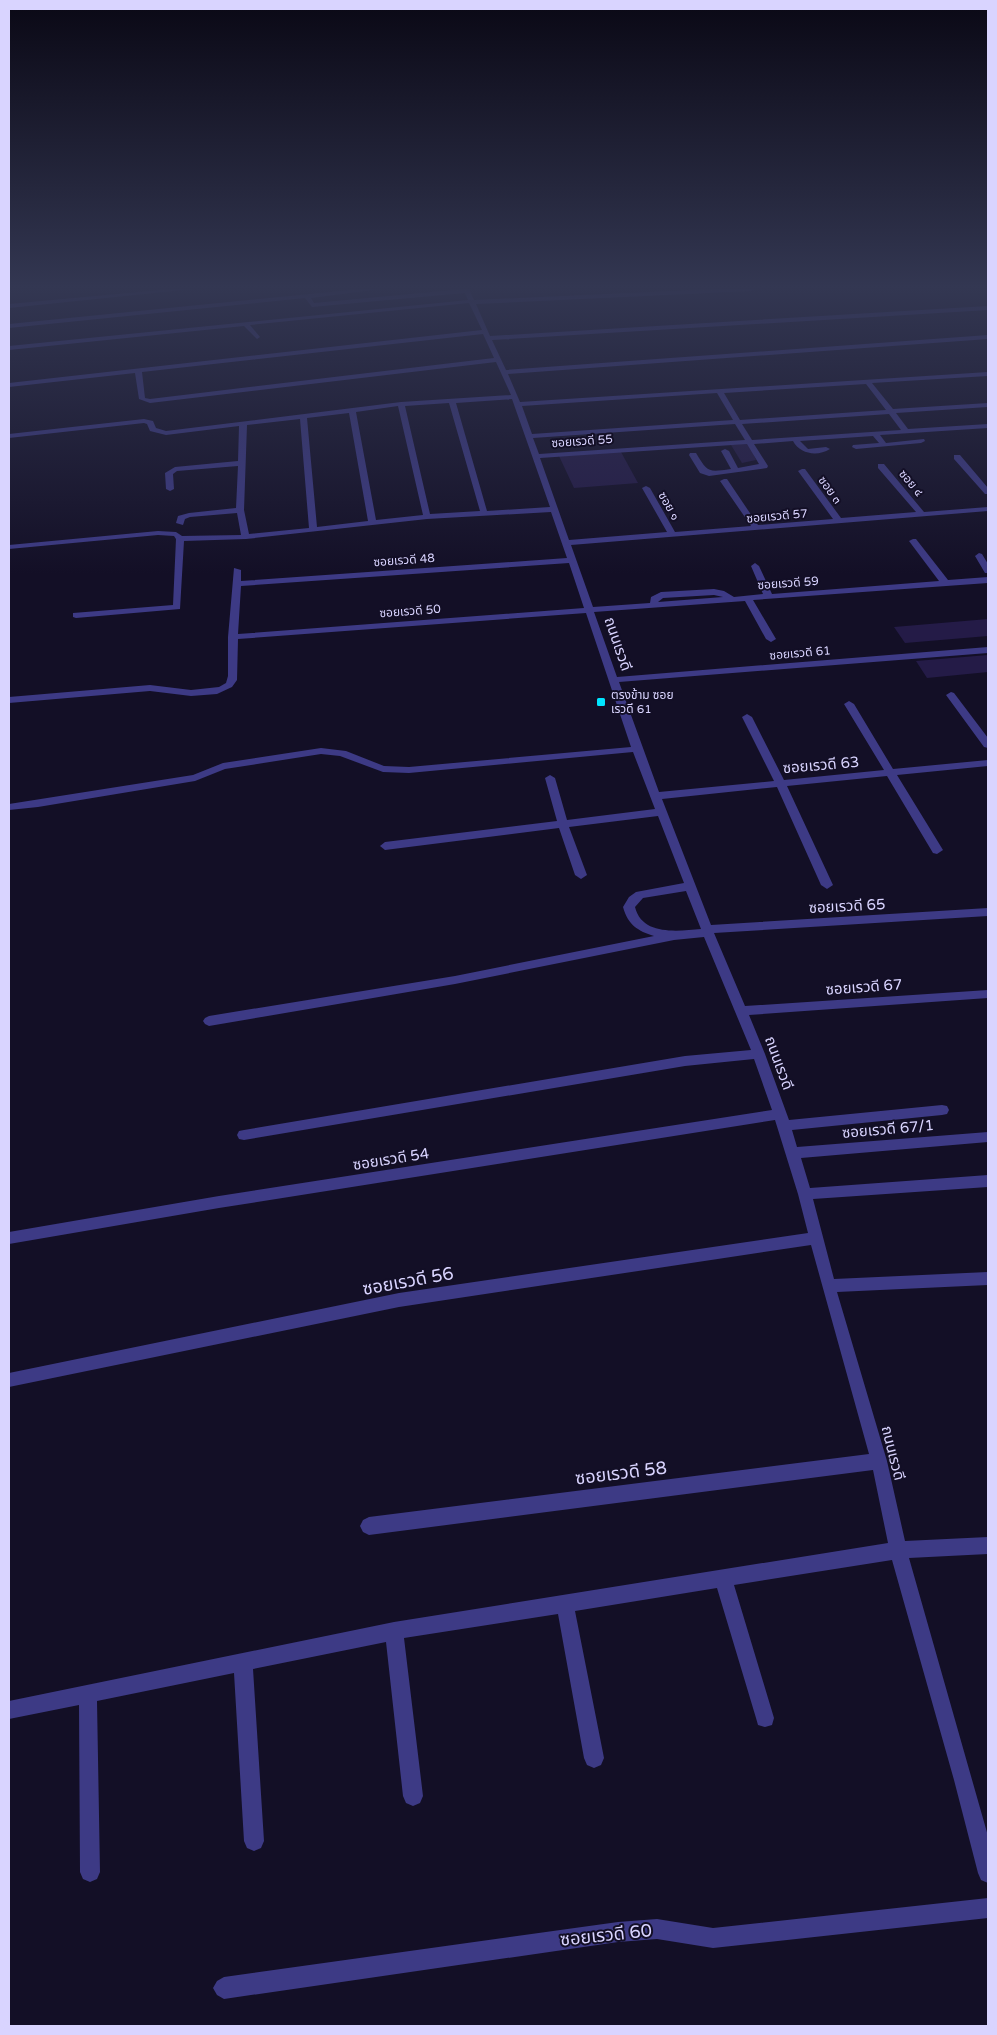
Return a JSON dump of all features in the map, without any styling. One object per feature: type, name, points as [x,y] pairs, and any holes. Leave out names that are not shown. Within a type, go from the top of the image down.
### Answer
[{"type":"street","points":[[140,384],[142,399],[150,401],[321,384]]},
{"type":"street","name":"ถนนเรวดี","points":[[509,384],[530,436],[637,749],[759,1054],[805,1194],[828,1286],[879,1461],[898,1550],[964,1780],[988,1873]]},
{"type":"street","points":[[9,436],[144,421],[150,423],[153,429],[166,433],[401,404],[719,391],[822,384]]},
{"type":"street","points":[[869,384],[906,431]]},
{"type":"street","points":[[694,456],[706,473],[736,471],[764,466],[719,391]]},
{"type":"street","points":[[452,402],[484,513]]},
{"type":"street","points":[[401,404],[427,516]]},
{"type":"street","points":[[530,436],[988,405]]},
{"type":"street","points":[[352,410],[372,522]]},
{"type":"street","points":[[303,416],[313,528]]},
{"type":"street","points":[[243,424],[240,510],[246,537]]},
{"type":"street","name":"ซอยเรวดี 55","points":[[537,456],[988,426]]},
{"type":"street","points":[[874,433],[884,445]]},
{"type":"street","points":[[795,439],[804,451],[826,449]]},
{"type":"street","points":[[856,448],[921,441]]},
{"type":"street","points":[[725,451],[736,471]]},
{"type":"street","points":[[957,457],[988,492]]},
{"type":"street","points":[[170,489],[169,473],[175,469],[242,463]]},
{"type":"street","name":"ซอย ๔","points":[[881,466],[923,515]]},
{"type":"street","name":"ซอย ๓","points":[[802,471],[839,522]]},
{"type":"street","points":[[724,481],[757,529]]},
{"type":"street","name":"ซอย ๑","points":[[646,488],[673,535]]},
{"type":"street","points":[[9,547],[158,533],[176,534],[180,538],[246,537],[427,516],[555,509]]},
{"type":"street","name":"ซอยเรวดี 57","points":[[567,543],[988,509]]},
{"type":"street","points":[[180,523],[180,518],[189,515],[240,510]]},
{"type":"street","points":[[76,615],[177,607],[180,538]]},
{"type":"street","points":[[913,541],[946,584]]},
{"type":"street","points":[[979,556],[988,571]]},
{"type":"street","name":"ซอยเรวดี 48","points":[[237,584],[572,560]]},
{"type":"street","points":[[754,566],[769,597]]},
{"type":"street","points":[[9,700],[150,688],[171,692],[218,692],[228,686],[232,680],[237,570]]},
{"type":"street","name":"ซอยเรวดี 59","points":[[590,610],[988,580]]},
{"type":"street","points":[[748,599],[771,639]]},
{"type":"street","name":"ซอยเรวดี 50","points":[[233,637],[590,610]]},
{"type":"street","name":"ซอยเรวดี 61","points":[[613,680],[988,650]]},
{"type":"street","points":[[951,695],[988,745]]},
{"type":"street","points":[[849,704],[937,850]]},
{"type":"street","points":[[747,717],[781,784],[827,885]]},
{"type":"street","points":[[9,807],[195,778],[223,766],[321,751],[342,753],[383,769],[409,770],[637,749]]},
{"type":"street","name":"ซอยเรวดี 63","points":[[656,796],[988,763]]},
{"type":"street","points":[[550,778],[563,824],[581,875]]},
{"type":"street","points":[[386,846],[661,812]]},
{"type":"street","points":[[674,936],[644,929],[636,924],[630,915],[629,907],[633,900],[640,895],[691,886]]},
{"type":"street","name":"ซอยเรวดี 65","points":[[209,1021],[456,980],[708,930],[988,912]]},
{"type":"street","name":"ซอยเรวดี 67","points":[[742,1012],[988,994]]},
{"type":"street","points":[[244,1135],[685,1061],[759,1054]]},
{"type":"street","name":"ซอยเรวดี 54","points":[[9,1238],[229,1200],[781,1120],[942,1110]]},
{"type":"street","name":"ซอยเรวดี 67/1","points":[[791,1153],[988,1137]]},
{"type":"street","points":[[805,1194],[988,1182]]},
{"type":"street","name":"ซอยเรวดี 56","points":[[9,1380],[399,1300],[817,1238]]},
{"type":"street","points":[[828,1286],[988,1278]]},
{"type":"street","name":"ซอยเรวดี 58","points":[[369,1526],[879,1461]]},
{"type":"street","points":[[9,1710],[394,1631],[898,1550],[988,1545]]},
{"type":"street","points":[[723,1578],[764,1718]]},
{"type":"street","points":[[564,1603],[594,1758]]},
{"type":"street","points":[[394,1631],[413,1796]]},
{"type":"street","points":[[243,1662],[254,1841]]},
{"type":"street","points":[[88,1693],[90,1872]]},
{"type":"street","name":"ซอยเรวดี 60","points":[[224,1988],[618,1932],[657,1929],[713,1938],[988,1908]]},
{"type":"building","points":[[749,443],[756,460],[742,463],[731,445]]},
{"type":"building","points":[[621,452],[638,483],[574,488],[559,456]]},
{"type":"building","points":[[988,619],[988,636],[905,643],[894,627]]},
{"type":"building","points":[[988,655],[988,672],[927,678],[916,661]]},
{"type":"place","name":"ตรงข้าม ซอย เรวดี 61","points":[[601,702]]}]
